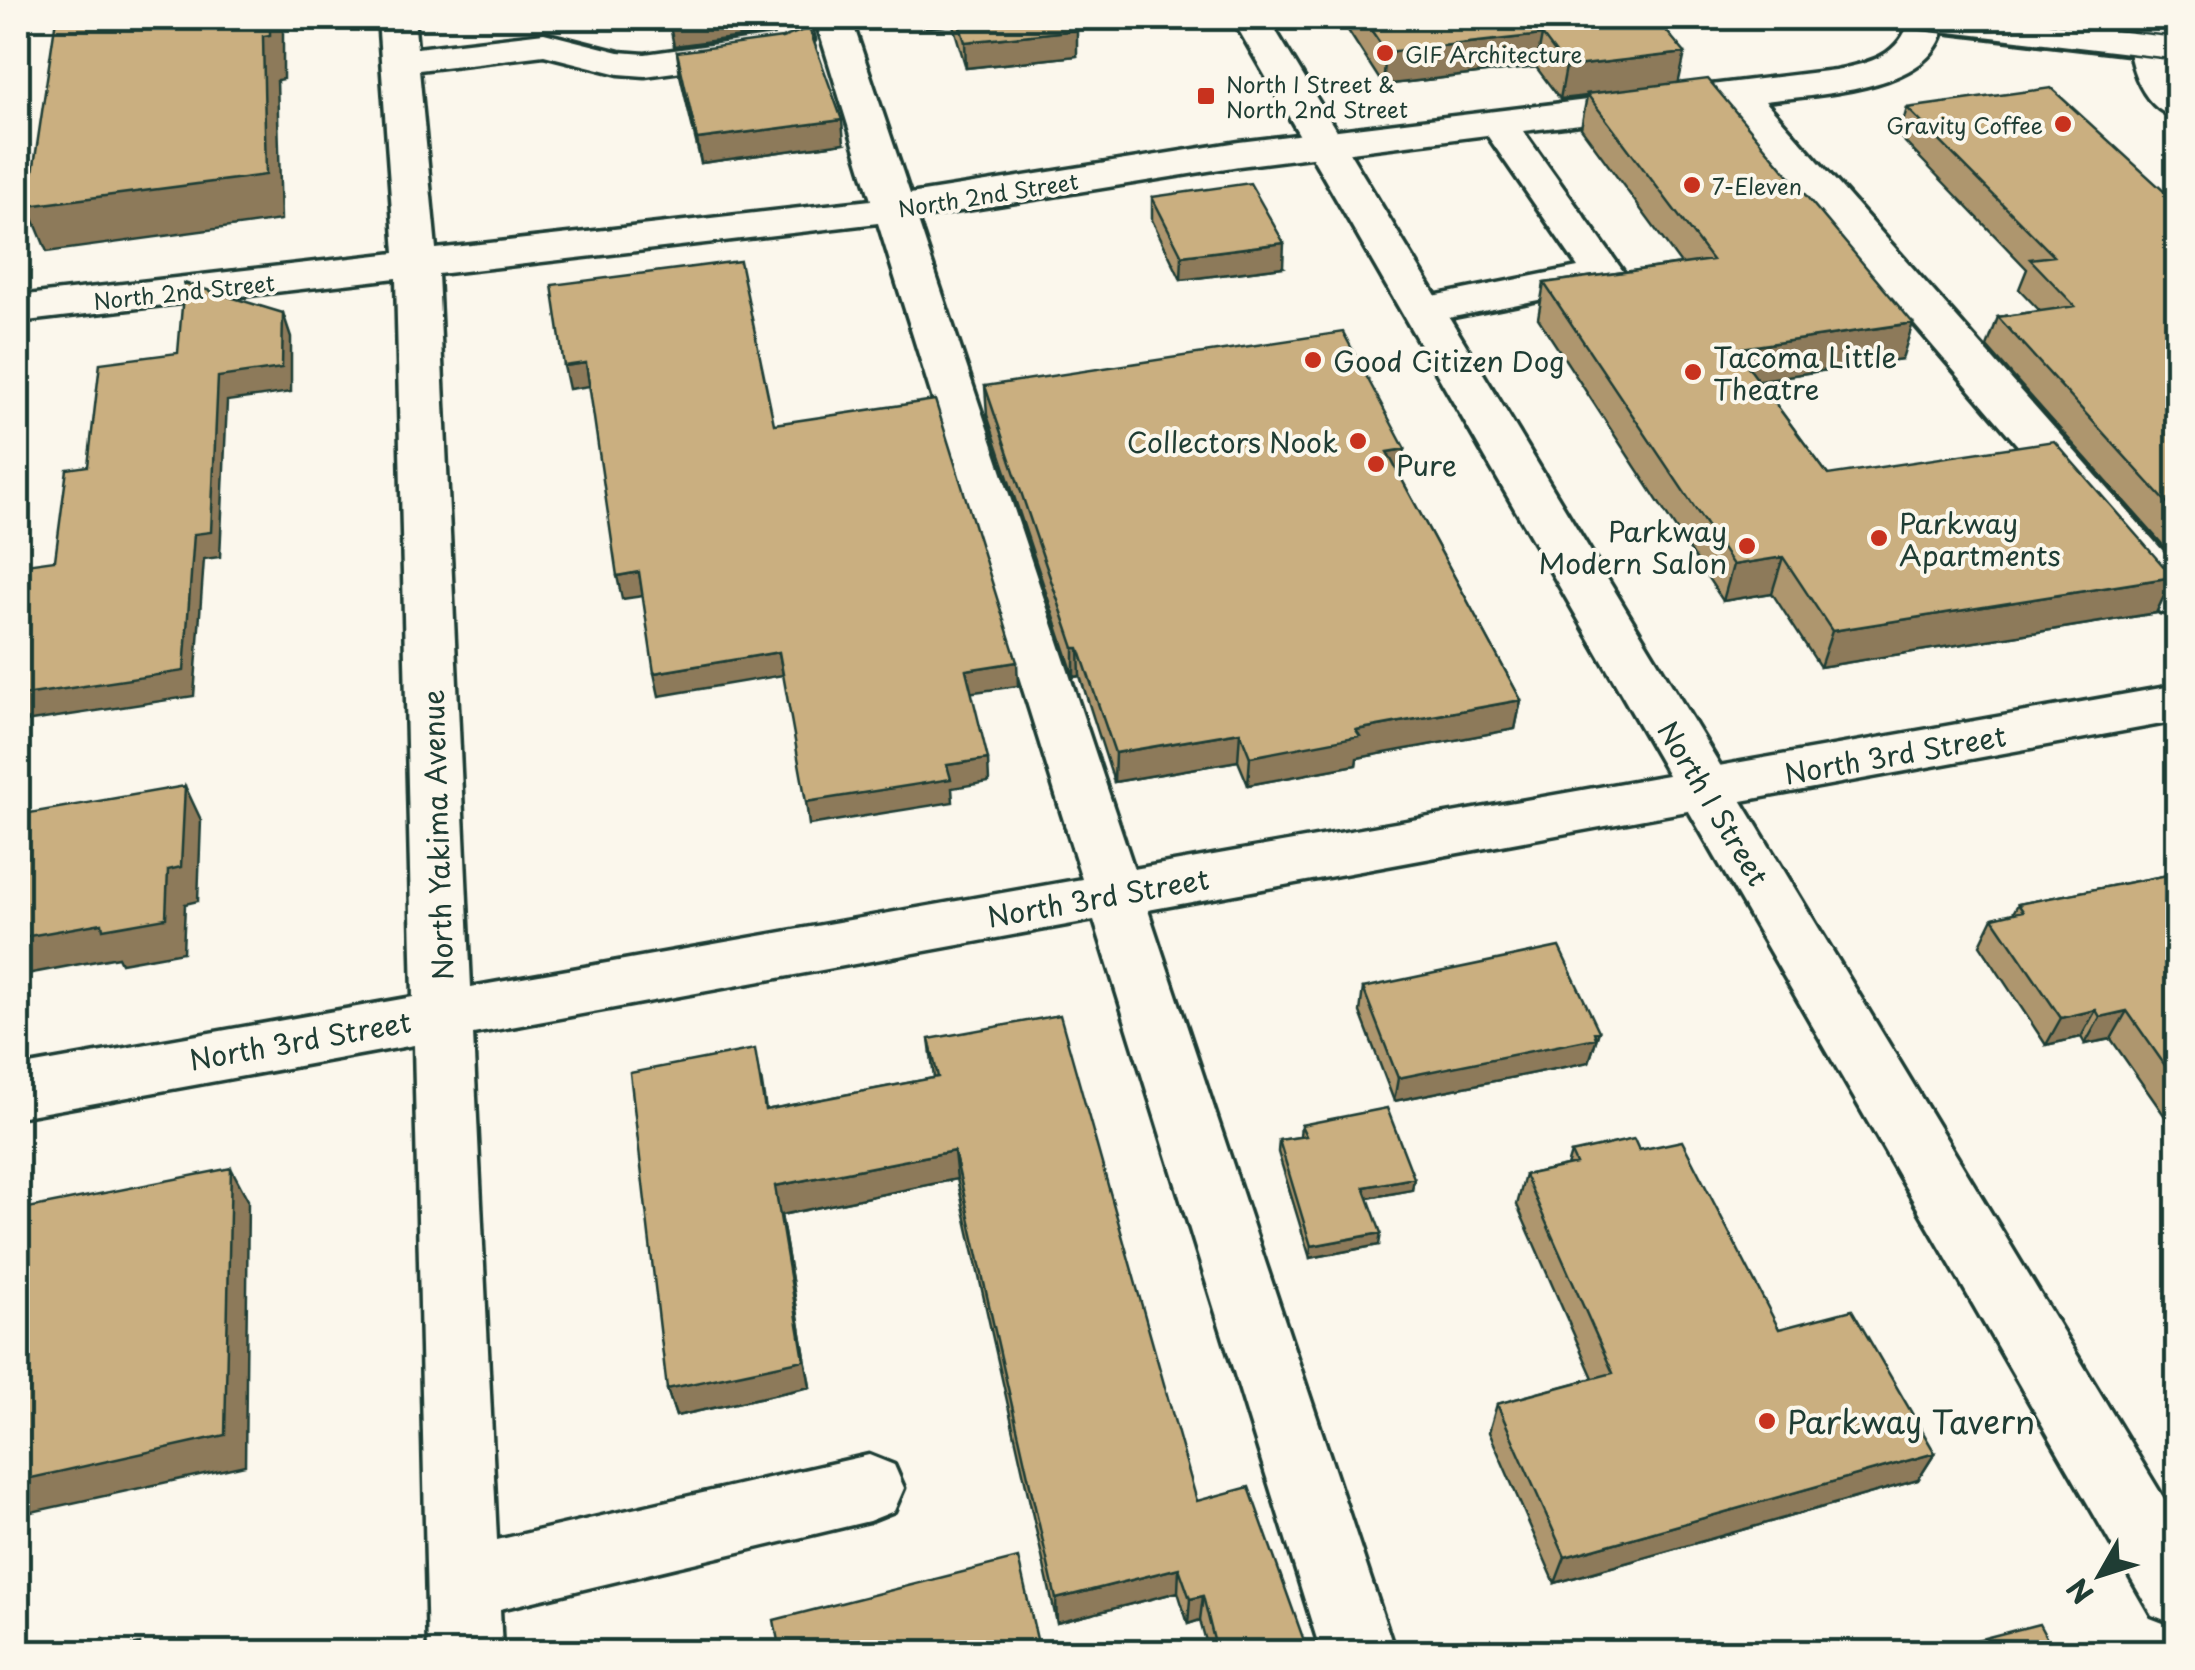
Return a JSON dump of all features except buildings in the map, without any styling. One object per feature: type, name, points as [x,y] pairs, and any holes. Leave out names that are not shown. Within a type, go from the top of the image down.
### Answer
[{"type":"street","points":[[398,39],[520,32],[544,44],[619,63],[645,65],[784,46],[796,40],[790,18]]},
{"type":"street","points":[[833,18],[1358,1652]]},
{"type":"street","name":"North I Street","points":[[1250,18],[2178,1590]]},
{"type":"street","points":[[1917,18],[2155,37],[2161,92],[2178,107]]},
{"type":"street","name":"North 2nd Street","points":[[18,309],[895,209],[1322,144],[1879,74],[1908,55],[1928,31],[1928,19]]},
{"type":"street","name":"North Yakima Avenue","points":[[398,39],[417,266],[466,1652]]},
{"type":"street","points":[[1738,94],[2178,600]]},
{"type":"street","points":[[1423,310],[1604,274],[1498,124]]},
{"type":"street","name":"North 3rd Street","points":[[18,1092],[2178,703]]},
{"type":"street","points":[[462,1583],[869,1488]]},
{"type":"tram line","points":[[1820,18],[2178,60]]},
{"type":"tram line","points":[[2014,18],[2178,37]]},
{"type":"place","name":"GIF Architecture","points":[[1385,53]]},
{"type":"place","name":"North I Street & North 2nd Street","points":[[1206,96]]},
{"type":"place","name":"Gravity Coffee","points":[[2063,124]]},
{"type":"place","name":"7-Eleven","points":[[1692,185]]},
{"type":"place","name":"Good Citizen Dog","points":[[1313,360]]},
{"type":"place","name":"Tacoma Little Theatre","points":[[1693,372]]},
{"type":"place","name":"Collectors Nook","points":[[1358,441]]},
{"type":"place","name":"Pure","points":[[1376,464]]},
{"type":"place","name":"Parkway Apartments","points":[[1879,538]]},
{"type":"place","name":"Parkway Modern Salon","points":[[1747,546]]},
{"type":"place","name":"Parkway Tavern","points":[[1767,1421]]}]
